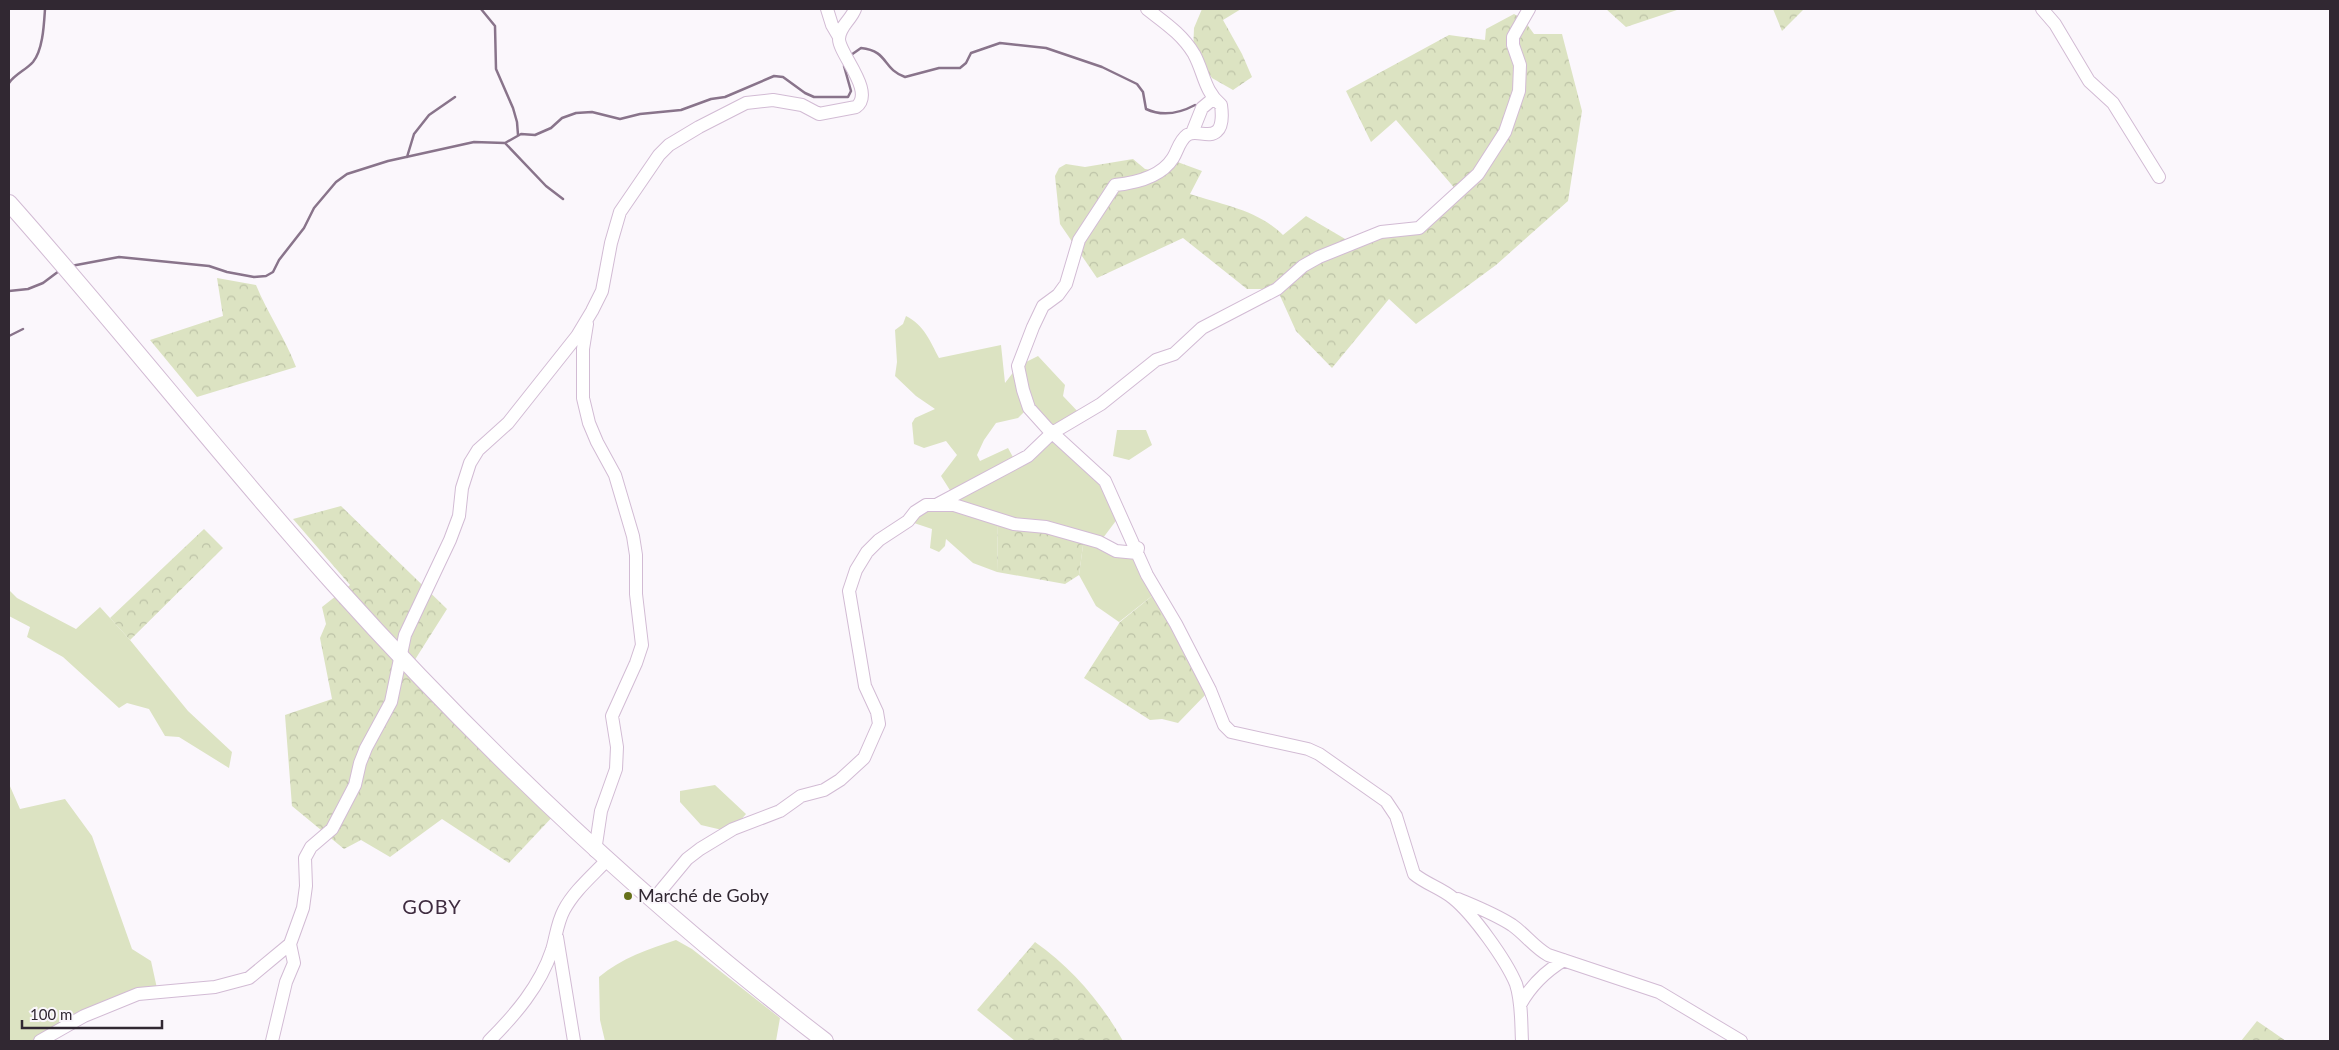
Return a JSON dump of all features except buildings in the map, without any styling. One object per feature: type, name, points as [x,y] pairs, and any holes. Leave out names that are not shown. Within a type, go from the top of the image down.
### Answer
[{"type":"main road","points":[[9,203],[296,540],[402,657],[479,738],[601,855],[711,951],[825,1041]]},
{"type":"street","points":[[827,9],[832,25],[839,36]]},
{"type":"street","points":[[40,1041],[84,1016],[138,994],[215,987],[249,978],[290,944],[303,908],[307,852],[332,829],[355,785],[360,762],[366,748],[391,702],[402,657],[405,635],[447,547],[459,516],[462,488],[470,463],[478,450],[508,423],[577,336],[587,320],[602,291],[611,244],[620,212],[659,155],[669,145],[699,127],[755,101],[773,100],[802,105],[819,114],[856,107],[861,104],[862,98],[854,68],[839,44],[839,36],[855,9]]},
{"type":"street","points":[[1147,9],[1182,37],[1198,62],[1208,91],[1221,105],[1222,112],[1217,132],[1210,134],[1192,133]]},
{"type":"street","points":[[938,504],[1028,456],[1052,433],[1101,404],[1156,360],[1174,354],[1202,328],[1277,289],[1303,266],[1319,257],[1381,232],[1419,228],[1478,174],[1505,132],[1519,90],[1520,65],[1513,45],[1513,37],[1529,9]]},
{"type":"street","points":[[2042,9],[2055,24],[2089,82],[2113,103],[2159,177]]},
{"type":"street","points":[[1214,98],[1202,108],[1192,133],[1179,145],[1172,160],[1144,181],[1115,186],[1079,240],[1066,284],[1058,295],[1043,306],[1018,366],[1029,408],[1052,433],[1105,481],[1147,575],[1176,624],[1210,690],[1224,725],[1231,732],[1308,749],[1319,754],[1380,795],[1396,816],[1414,874],[1421,880],[1452,896],[1491,912],[1514,926],[1540,950],[1564,960],[1660,992],[1741,1041]]},
{"type":"street","points":[[489,1041],[515,1015],[532,990],[552,950],[556,930],[564,910],[601,855],[601,811],[616,769],[617,747],[612,716],[642,645],[636,594],[634,536],[615,475],[589,423],[583,398],[583,349],[587,320]]},
{"type":"street","points":[[653,900],[687,859],[700,849],[733,829],[780,811],[802,796],[824,790],[840,780],[864,758],[873,743],[879,724],[877,712],[865,686],[849,591],[856,570],[867,552],[879,540],[908,521],[915,512],[926,506],[938,504],[954,505],[1014,524],[1046,527],[1067,532],[1099,542],[1116,551],[1138,553]]},
{"type":"street","points":[[1452,896],[1502,958],[1516,985],[1520,1005],[1522,1041]]},
{"type":"street","points":[[556,930],[574,1041]]},
{"type":"street","points":[[272,1041],[286,982],[294,963],[290,944]]},
{"type":"street","points":[[1520,1005],[1531,988],[1553,967],[1564,960]]},
{"type":"green space","points":[[1202,9],[1241,9],[1223,20],[1242,54],[1252,77],[1233,90],[1212,78],[1193,53],[1194,28]]},
{"type":"green space","points":[[1606,9],[1677,9],[1677,10],[1626,27]]},
{"type":"green space","points":[[1773,9],[1804,9],[1782,31]]},
{"type":"green space","points":[[1514,14],[1523,19],[1534,34],[1562,34],[1582,111],[1568,201],[1496,265],[1416,324],[1389,299],[1332,368],[1296,331],[1277,289],[1247,289],[1183,238],[1097,278],[1060,224],[1055,176],[1059,168],[1066,164],[1085,167],[1133,159],[1145,169],[1158,171],[1172,160],[1202,171],[1190,194],[1251,214],[1263,220],[1283,235],[1306,216],[1352,243],[1412,230],[1457,191],[1396,120],[1371,142],[1346,91],[1449,35],[1485,40],[1486,29]]},
{"type":"green space","points":[[217,278],[256,285],[296,367],[197,397],[150,340],[223,316]]},
{"type":"green space","points":[[906,316],[917,324],[926,334],[939,358],[1001,345],[1005,383],[1018,366],[1038,356],[1065,385],[1063,396],[1082,416],[1056,433],[1095,471],[1121,514],[1100,542],[1137,553],[1157,592],[1119,622],[1096,606],[1079,575],[1084,538],[998,520],[997,572],[973,563],[946,539],[945,546],[939,552],[930,548],[932,529],[908,521],[953,495],[941,476],[957,455],[946,441],[924,448],[914,444],[912,423],[915,418],[935,409],[916,396],[895,376],[897,362],[895,330],[903,324]],"holes":[[[1027,409],[1049,434],[1014,459],[1008,448],[980,461],[977,455],[984,440],[996,423],[1018,418]]]},
{"type":"green space","points":[[1117,430],[1146,430],[1152,445],[1129,460],[1113,456]]},
{"type":"green space","points":[[341,506],[447,609],[411,666],[556,813],[509,863],[442,819],[390,857],[361,840],[344,849],[292,806],[285,715],[332,699],[320,638],[326,624],[322,607],[350,585],[293,519]]},
{"type":"green space","points":[[998,520],[1084,538],[1079,575],[1065,584],[997,572]]},
{"type":"green space","points":[[204,529],[223,548],[130,640],[110,618]]},
{"type":"green space","points":[[9,590],[17,598],[76,629],[100,607],[130,640],[188,711],[232,752],[229,768],[179,737],[165,736],[149,709],[127,703],[119,708],[63,657],[27,637],[30,627],[9,616]]},
{"type":"green space","points":[[1157,592],[1210,690],[1178,723],[1162,719],[1150,720],[1084,678],[1120,622]]},
{"type":"green space","points":[[9,784],[20,809],[65,799],[92,836],[132,949],[151,961],[158,993],[150,993],[40,1041],[11,1041],[9,1039]]},
{"type":"green space","points":[[715,785],[746,814],[733,829],[718,829],[701,825],[680,802],[680,791]]},
{"type":"green space","points":[[676,940],[692,949],[780,1018],[776,1041],[605,1041],[600,1020],[599,977],[626,959]]},
{"type":"green space","points":[[1035,942],[1049,952],[1085,987],[1123,1041],[1015,1041],[977,1010]]},
{"type":"green space","points":[[2257,1021],[2286,1041],[2241,1041]]},
{"type":"waterway","points":[[9,83],[33,62],[39,51],[45,9]]},
{"type":"waterway","points":[[481,9],[495,26],[496,69],[513,108],[518,135]]},
{"type":"waterway","points":[[851,55],[861,48],[870,50],[881,56],[892,70],[905,77],[939,68],[960,68],[966,63],[971,53],[1000,43],[1046,48],[1102,67],[1137,84],[1143,92],[1146,109],[1159,113],[1171,113],[1195,105]]},
{"type":"waterway","points":[[71,266],[119,257],[209,266],[227,272],[254,277],[266,276],[273,272],[279,260],[304,228],[314,208],[336,182],[347,174],[388,161],[474,142],[505,143],[521,134],[535,135],[551,128],[562,118],[576,113],[592,112],[620,119],[640,114],[681,110],[711,99],[725,97],[774,76],[783,77],[805,93],[814,97],[848,97],[851,91],[845,64]]},
{"type":"waterway","points":[[407,157],[414,134],[429,115],[455,97]]},
{"type":"waterway","points":[[505,143],[546,186],[563,199]]},
{"type":"waterway","points":[[9,291],[28,289],[43,283],[59,271]]},
{"type":"waterway","points":[[9,336],[23,329]]},
{"type":"place","name":"Marché de Goby","points":[[628,896]]},
{"type":"district","name":"GOBY","points":[[432,907]]}]
